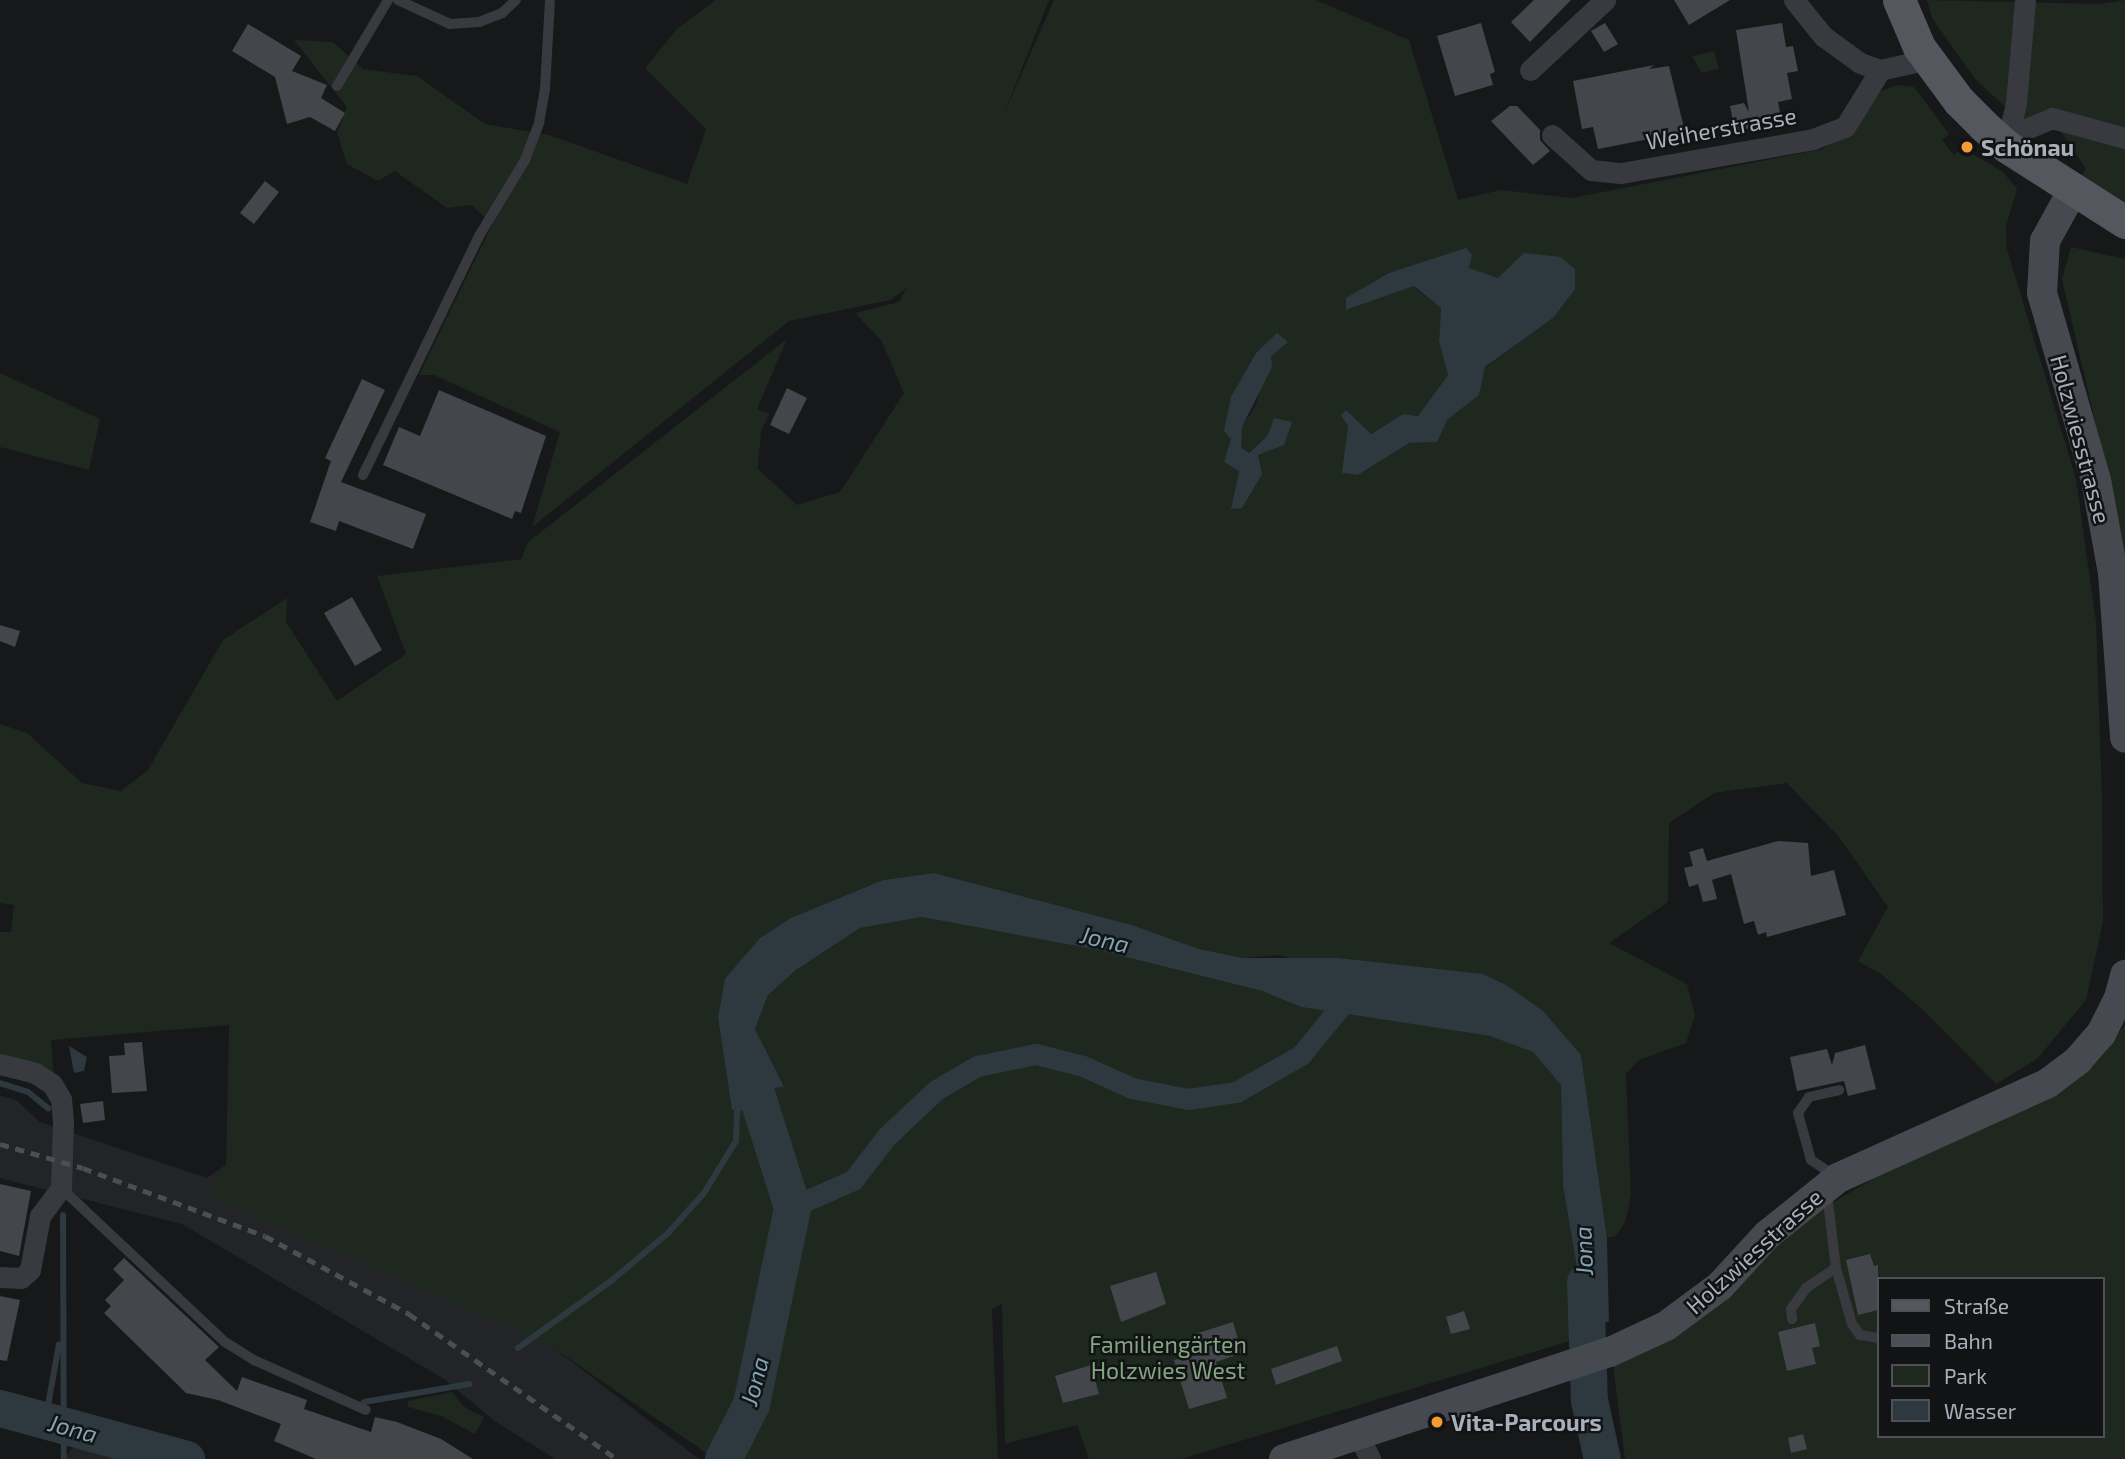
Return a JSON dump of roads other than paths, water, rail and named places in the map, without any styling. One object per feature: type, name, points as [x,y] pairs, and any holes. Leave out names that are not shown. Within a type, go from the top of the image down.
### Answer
[{"type":"main road","points":[[1899,0],[1929,59],[1959,102],[2006,146],[2125,222]]},
{"type":"street","points":[[1530,71],[1605,0]]},
{"type":"street","points":[[1794,0],[1823,36],[1860,64],[1880,70],[1929,59]]},
{"type":"street","points":[[2006,146],[2016,103],[2025,0]]},
{"type":"street","name":"Weiherstrasse","points":[[1552,135],[1591,170],[1621,173],[1812,139],[1845,127],[1880,70]]},
{"type":"street","points":[[2006,146],[2023,130],[2052,118],[2125,138]]},
{"type":"street","name":"Holzwiesstrasse","points":[[2073,191],[2045,241],[2042,293],[2096,480],[2113,573],[2125,738]]},
{"type":"street","name":"Holzwiesstrasse","points":[[1284,1459],[1364,1447],[1644,1338],[1720,1286],[1767,1236],[1832,1182],[2048,1083],[2078,1060],[2101,1034],[2119,998],[2125,975]]},
{"type":"street","points":[[0,1064],[35,1073],[57,1091],[63,1110],[61,1188],[40,1216],[30,1270],[21,1278],[0,1278]]},
{"type":"lane","points":[[337,86],[388,0]]},
{"type":"lane","points":[[398,0],[450,24],[479,22],[502,13],[516,0]]},
{"type":"lane","points":[[363,475],[479,236],[525,160],[543,100],[550,0]]},
{"type":"lane","points":[[1839,1090],[1809,1097],[1798,1113],[1811,1160],[1832,1182],[1836,1268],[1852,1324],[1860,1335],[1876,1338]]},
{"type":"lane","points":[[61,1188],[225,1342],[256,1361],[366,1410]]},
{"type":"lane","points":[[1793,1320],[1791,1309],[1807,1288],[1836,1268]]},
{"type":"water","points":[[1466,248],[1472,255],[1469,268],[1498,278],[1524,253],[1561,257],[1575,269],[1575,289],[1553,318],[1485,367],[1479,395],[1448,419],[1437,442],[1409,443],[1358,475],[1342,473],[1348,426],[1341,415],[1346,410],[1371,434],[1403,414],[1418,416],[1448,375],[1439,341],[1441,308],[1414,286],[1346,310],[1346,298],[1389,273]]},
{"type":"water","points":[[1277,333],[1288,342],[1271,356],[1272,367],[1242,427],[1241,448],[1249,453],[1268,435],[1274,418],[1292,422],[1284,445],[1258,455],[1262,474],[1242,508],[1231,509],[1239,471],[1224,462],[1231,439],[1224,431],[1231,397],[1256,353]]},
{"type":"water","points":[[934,873],[1132,925],[1199,949],[1243,958],[1338,958],[1483,974],[1506,985],[1543,1011],[1581,1055],[1607,1238],[1609,1321],[1573,1340],[1577,1268],[1563,1186],[1561,1085],[1533,1052],[1490,1036],[1301,1007],[1262,991],[1098,950],[922,917],[860,928],[796,970],[768,995],[755,1029],[784,1087],[761,1090],[741,1111],[732,1110],[718,1018],[725,979],[760,938],[791,918],[883,880]]},
{"type":"water","points":[[69,1046],[87,1057],[84,1071],[74,1073]]},
{"type":"waterway","points":[[792,1207],[853,1180],[887,1136],[936,1090],[977,1066],[1036,1054],[1083,1066],[1132,1088],[1188,1099],[1236,1092],[1301,1055],[1353,991]]},
{"type":"waterway","name":"Jona","points":[[723,1459],[751,1404],[792,1207],[741,1045]]},
{"type":"waterway","points":[[0,1083],[28,1092],[48,1108]]},
{"type":"waterway","points":[[518,1348],[611,1281],[668,1233],[704,1193],[736,1141],[737,1110]]},
{"type":"waterway","points":[[63,1215],[64,1459]]},
{"type":"waterway","name":"Jona","points":[[1585,1282],[1589,1400],[1602,1459]]},
{"type":"waterway","points":[[45,1422],[59,1344]]},
{"type":"waterway","points":[[364,1402],[469,1384]]},
{"type":"waterway","name":"Jona","points":[[0,1408],[186,1459]]},
{"type":"waterway","points":[[54,1424],[61,1441]]},
{"type":"railway","points":[[0,1144],[83,1168],[265,1236],[409,1314],[617,1459]]},
{"type":"place","name":"Schönau","points":[[1967,147]]},
{"type":"place","name":"Vita-Parcours","points":[[1437,1422]]},
{"type":"park label","name":"Familiengärten Holzwies West","points":[[1168,1357]]}]
